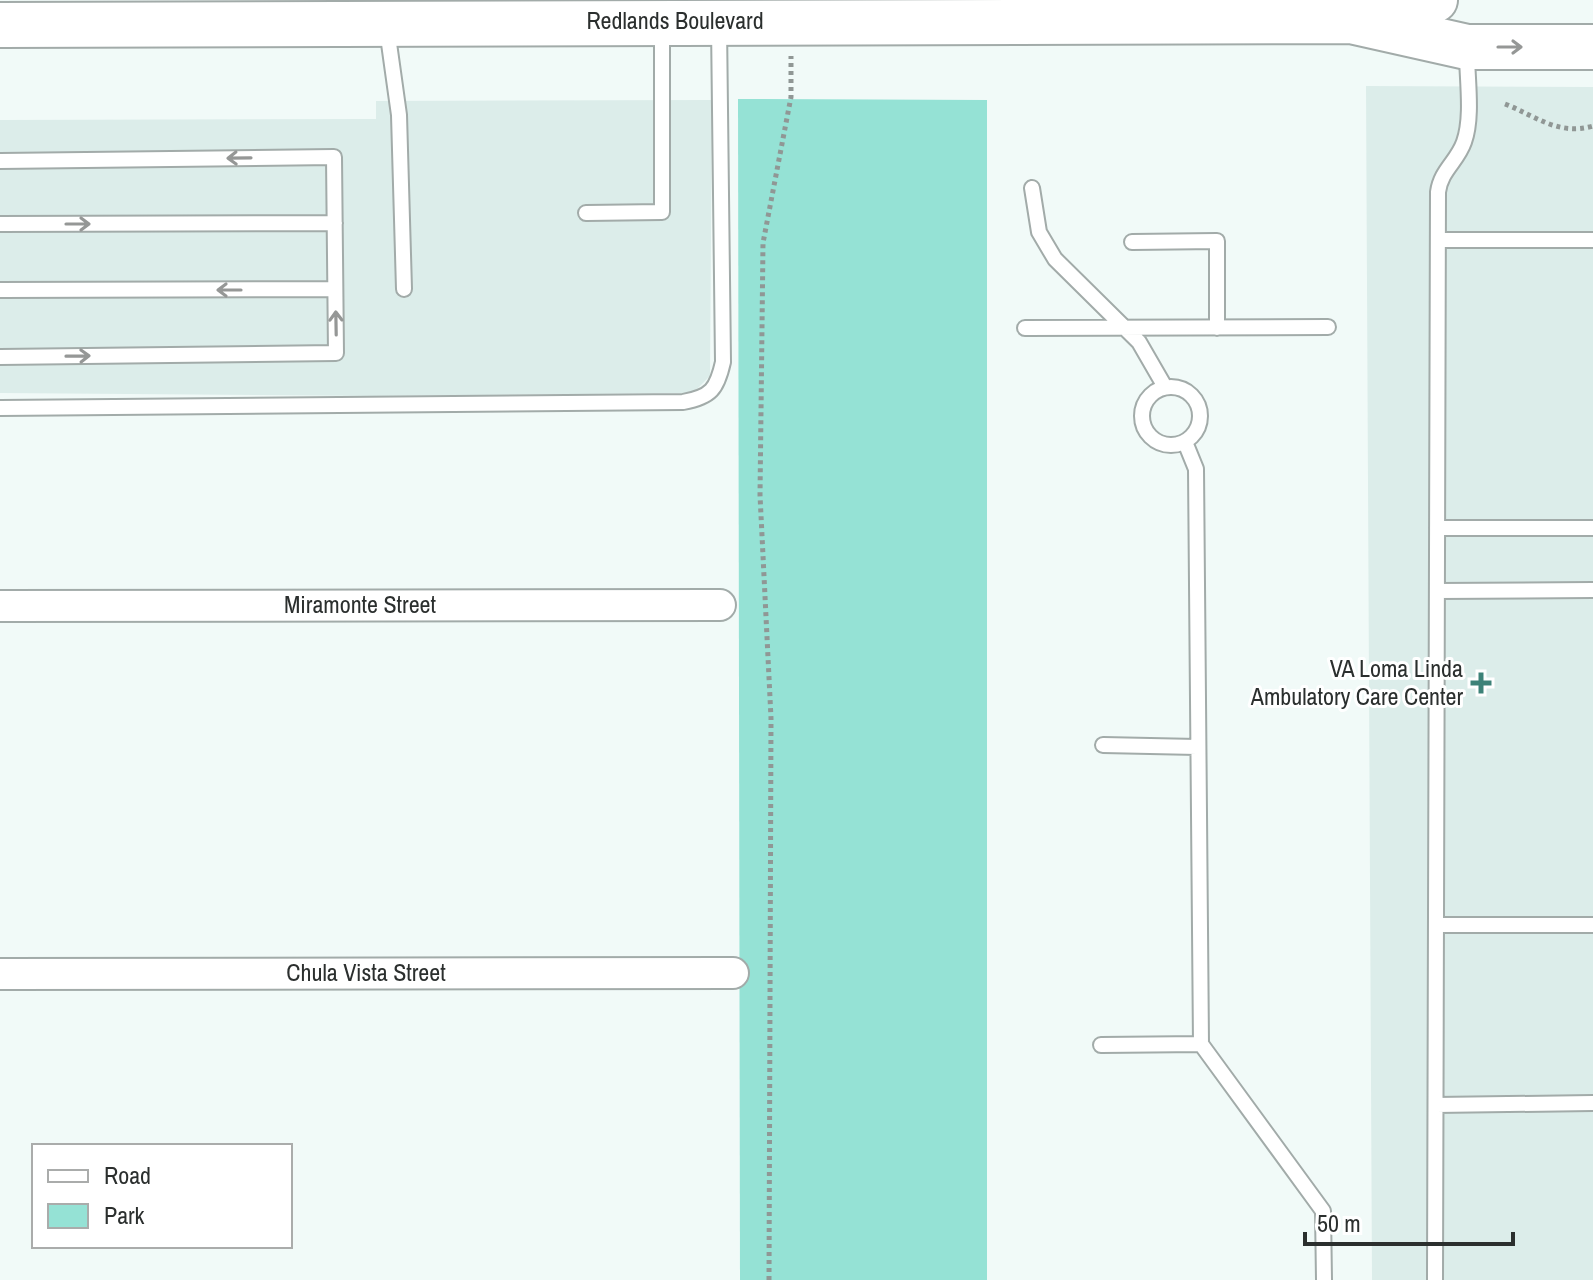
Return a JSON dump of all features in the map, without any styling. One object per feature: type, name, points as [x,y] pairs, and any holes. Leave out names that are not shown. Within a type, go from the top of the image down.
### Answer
[{"type":"main road","name":"Redlands Boulevard","points":[[0,25],[100,18],[386,10],[662,21],[791,21],[1351,10],[1435,0]]},
{"type":"main road","name":"Redlands Boulevard","points":[[1351,10],[1467,47],[1593,47]]},
{"type":"street","name":"Miramonte Street","points":[[0,606],[720,605]]},
{"type":"street","name":"Chula Vista Street","points":[[0,974],[733,973]]},
{"type":"lane","points":[[386,10],[399,115],[404,289]]},
{"type":"lane","points":[[586,213],[662,212],[662,21]]},
{"type":"lane","points":[[0,408],[683,402],[703,399],[719,382],[723,362],[719,21]]},
{"type":"lane","points":[[1435,1280],[1438,240],[1440,178],[1464,145],[1466,132],[1467,47]]},
{"type":"lane","points":[[0,161],[334,157],[336,353],[0,357]]},
{"type":"lane","points":[[1032,188],[1039,232],[1055,259],[1139,342],[1165,387]]},
{"type":"lane","points":[[0,224],[335,223]]},
{"type":"lane","points":[[1438,240],[1593,240]]},
{"type":"lane","points":[[1132,242],[1217,241],[1217,328]]},
{"type":"lane","points":[[0,290],[335,289]]},
{"type":"lane","points":[[1025,328],[1328,327]]},
{"type":"lane","points":[[1165,387],[1183,389],[1191,394],[1200,411],[1198,429],[1185,442],[1165,445],[1148,435],[1144,426],[1143,406],[1148,398],[1165,387]]},
{"type":"lane","points":[[1185,442],[1196,469],[1201,1044],[1323,1211],[1324,1280]]},
{"type":"lane","points":[[1437,528],[1593,528]]},
{"type":"lane","points":[[1437,591],[1593,590]]},
{"type":"lane","points":[[1103,745],[1197,747]]},
{"type":"lane","points":[[1436,925],[1593,925]]},
{"type":"lane","points":[[1101,1045],[1201,1044]]},
{"type":"lane","points":[[1436,1105],[1593,1103]]},
{"type":"path","points":[[769,1280],[771,718],[760,495],[763,243],[791,97],[791,21]]},
{"type":"path","points":[[1505,104],[1565,130],[1593,126]]},
{"type":"shaded area","name":"VA Loma Linda Ambulatory Care Center","points":[[1366,86],[1593,87],[1593,1280],[1372,1280]]},
{"type":"shaded area","points":[[712,100],[710,376],[693,393],[375,396],[0,393],[0,120],[376,119],[376,101]]},
{"type":"green space","points":[[738,99],[987,100],[987,1280],[740,1280]]},
{"type":"place","name":"VA Loma Linda Ambulatory Care Center","points":[[1481,683]]}]
